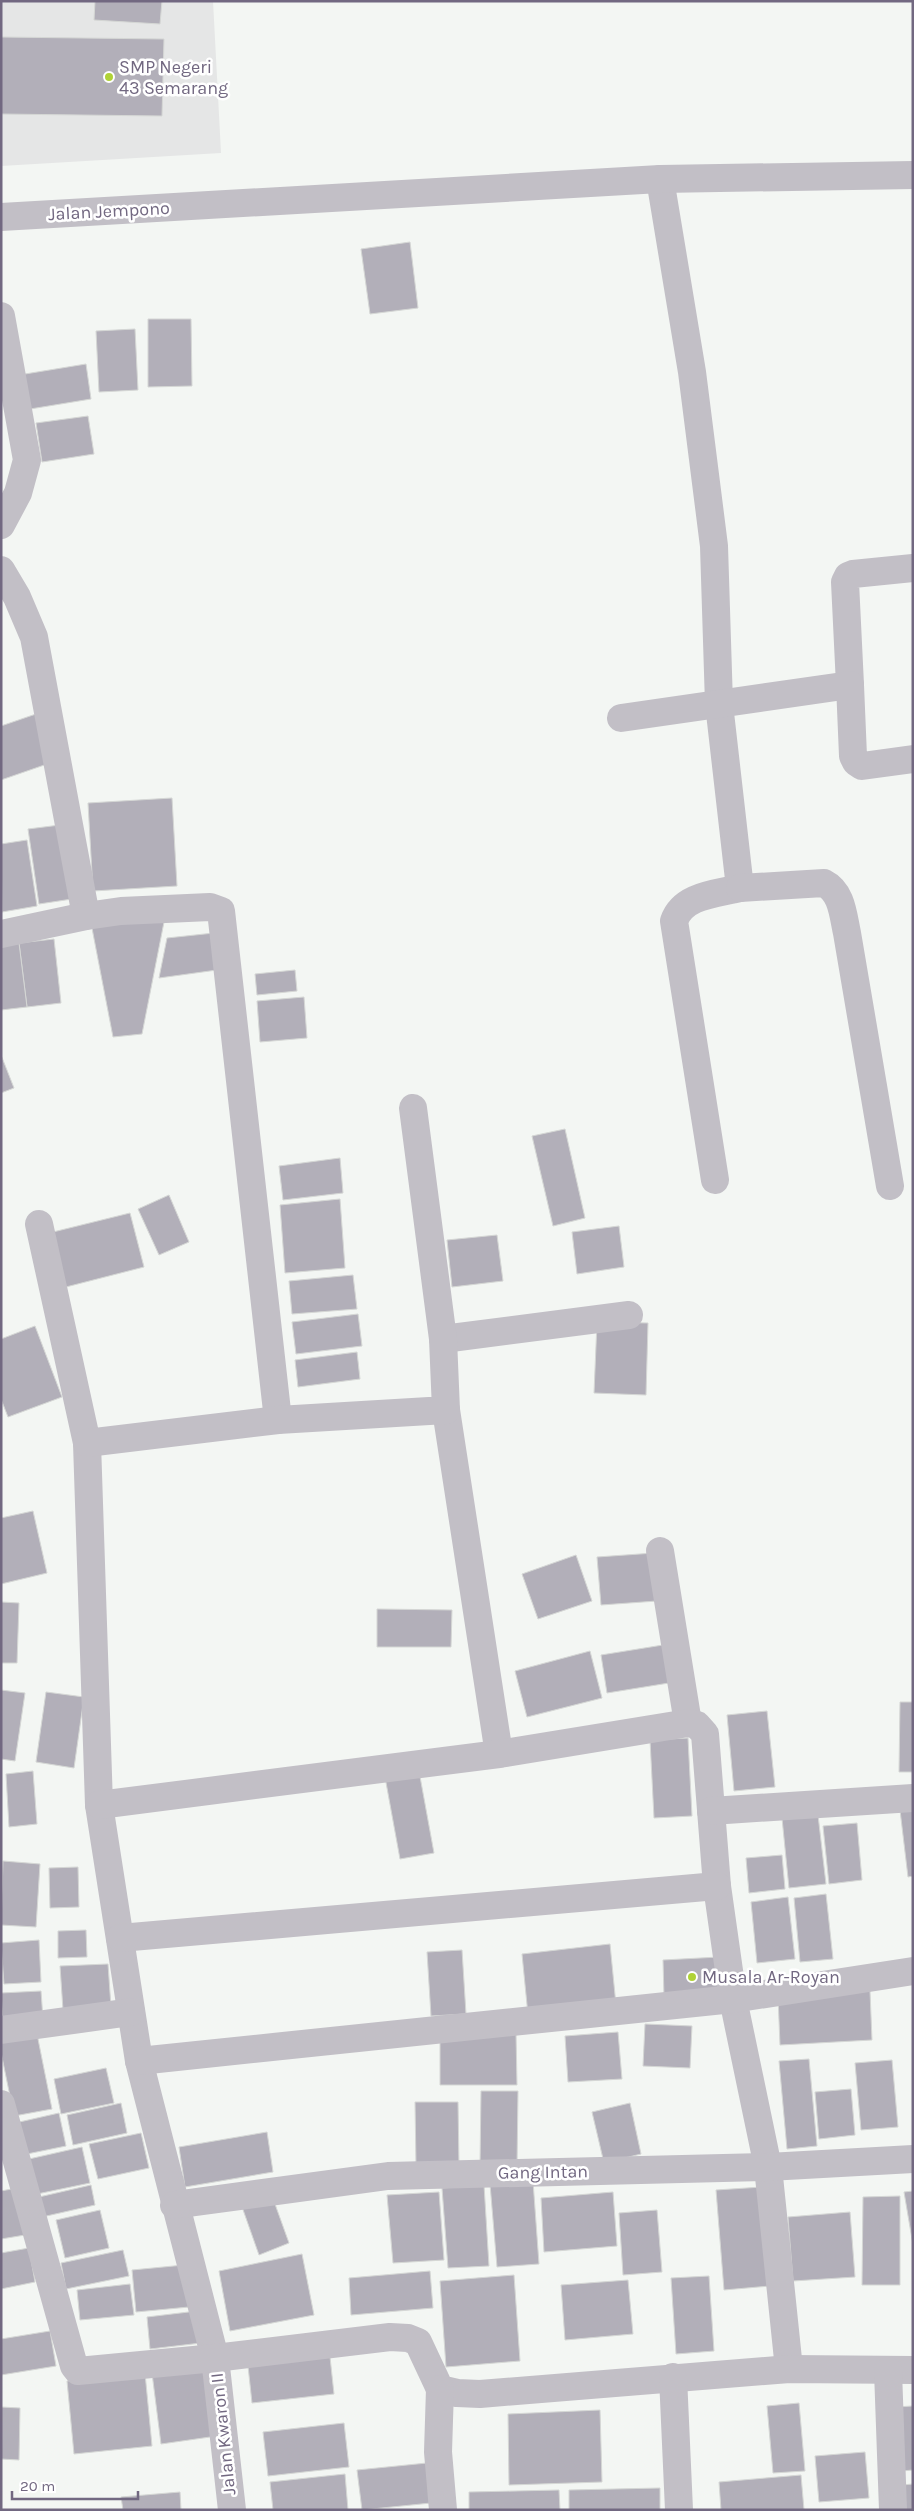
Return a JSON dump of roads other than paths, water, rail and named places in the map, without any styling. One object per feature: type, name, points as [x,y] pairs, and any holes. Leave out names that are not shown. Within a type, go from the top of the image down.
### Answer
[{"type":"street","name":"Jalan Jempono","points":[[1,217],[660,179],[913,175]]},
{"type":"street","points":[[660,179],[692,372],[714,546],[719,704],[740,888]]},
{"type":"street","points":[[1,316],[27,460],[18,493],[1,525]]},
{"type":"street","points":[[913,568],[853,574],[848,576],[845,582],[853,756],[856,762],[862,766],[913,758]]},
{"type":"street","points":[[1,570],[17,597],[34,637],[86,916]]},
{"type":"street","points":[[621,718],[850,685]]},
{"type":"street","points":[[715,1180],[674,921],[677,912],[692,901],[740,888],[824,883],[832,887],[838,896],[847,933],[890,1186]]},
{"type":"street","points":[[1,934],[86,916],[121,911],[210,907],[221,911],[278,1420]]},
{"type":"street","points":[[413,1108],[443,1338],[446,1410],[498,1754]]},
{"type":"street","name":"Jalan Kwaron II","points":[[38,1224],[87,1443],[100,1805],[131,2012],[139,2060],[174,2205],[215,2358],[232,2510]]},
{"type":"street","points":[[443,1338],[629,1315]]},
{"type":"street","points":[[87,1443],[278,1420],[446,1410]]},
{"type":"street","points":[[660,1551],[688,1723]]},
{"type":"street","points":[[100,1805],[498,1754],[688,1723],[697,1725],[705,1734],[717,1886],[733,1999],[768,2167],[789,2369]]},
{"type":"street","points":[[711,1811],[913,1798]]},
{"type":"street","points":[[120,1938],[717,1886]]},
{"type":"street","points":[[139,2060],[733,1999],[913,1971]]},
{"type":"street","points":[[1,2030],[131,2012]]},
{"type":"street","points":[[1,2104],[74,2366],[78,2371],[215,2358],[390,2337],[408,2338],[418,2342],[440,2389],[438,2452],[443,2510]]},
{"type":"street","name":"Gang Intan","points":[[174,2205],[388,2176],[768,2167],[913,2159]]},
{"type":"street","points":[[440,2389],[457,2393],[480,2394],[789,2369],[900,2370],[893,2510]]},
{"type":"street","points":[[673,2377],[679,2510]]},
{"type":"place","name":"SMP Negeri 43 Semarang","points":[[109,77]]},
{"type":"place","name":"Musala Ar-Royan","points":[[692,1977]]}]
